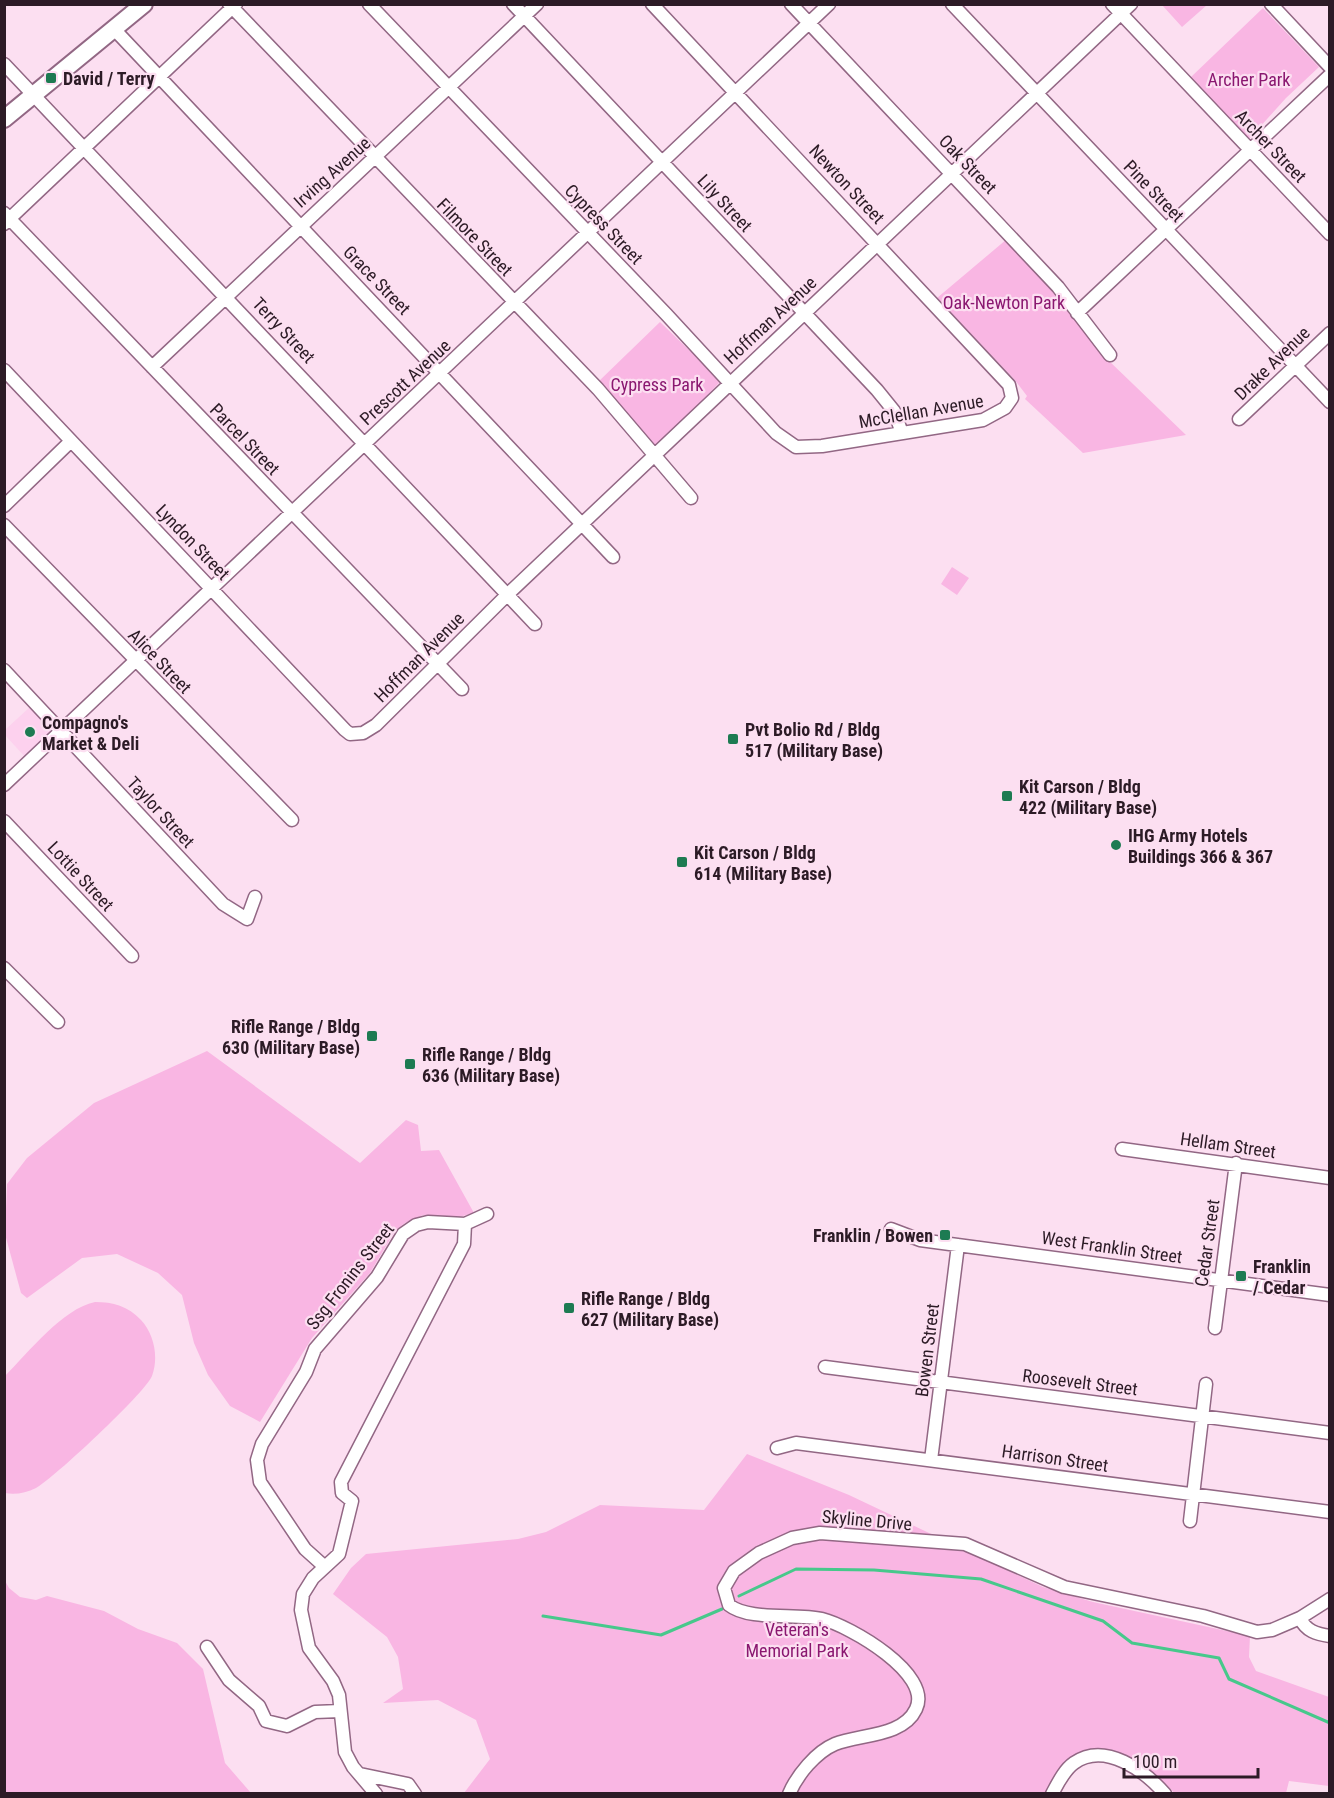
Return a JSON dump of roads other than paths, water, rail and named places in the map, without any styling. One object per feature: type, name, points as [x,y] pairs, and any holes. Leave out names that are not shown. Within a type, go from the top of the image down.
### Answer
[{"type":"main road","points":[[4,119],[144,4]]},
{"type":"street","name":"Cypress Street","points":[[369,4],[788,444],[803,448],[822,446]]},
{"type":"street","name":"Lily Street","points":[[513,4],[894,411],[902,433]]},
{"type":"street","name":"Irving Avenue","points":[[152,368],[299,226],[537,4]]},
{"type":"street","name":"Newton Street","points":[[652,4],[975,346],[1009,385],[1012,392]]},
{"type":"street","name":"Oak Street","points":[[791,4],[1058,287],[1110,355]]},
{"type":"street","name":"Prescott Avenue","points":[[4,785],[830,4]]},
{"type":"street","name":"Pine Street","points":[[952,4],[1329,402]]},
{"type":"street","name":"Archer Street","points":[[1112,4],[1329,234]]},
{"type":"street","name":"Hoffman Avenue","points":[[357,735],[376,726],[437,662],[508,594],[1131,4]]},
{"type":"street","points":[[1271,4],[1329,67]]},
{"type":"street","points":[[6,219],[84,149],[232,6]]},
{"type":"street","name":"Filmore Street","points":[[232,6],[598,389],[691,498]]},
{"type":"street","name":"Grace Street","points":[[114,29],[613,557]]},
{"type":"street","name":"Terry Street","points":[[4,64],[227,296],[535,624]]},
{"type":"street","points":[[1077,313],[1329,75]]},
{"type":"street","name":"Parcel Street","points":[[6,219],[462,689]]},
{"type":"street","name":"Drake Avenue","points":[[1239,419],[1329,333]]},
{"type":"street","name":"Lyndon Street","points":[[4,370],[345,730],[357,735]]},
{"type":"street","name":"McClellan Avenue","points":[[822,446],[983,420],[996,415],[1010,403],[1012,392]]},
{"type":"street","points":[[4,506],[71,441]]},
{"type":"street","name":"Alice Street","points":[[4,525],[292,819]]},
{"type":"street","name":"Taylor Street","points":[[4,670],[196,877],[224,904],[247,920],[255,897]]},
{"type":"street","name":"Lottie Street","points":[[4,821],[132,956]]},
{"type":"street","points":[[4,968],[58,1022]]},
{"type":"street","name":"Hellam Street","points":[[1122,1149],[1236,1163],[1329,1178]]},
{"type":"street","name":"Cedar Street","points":[[1215,1328],[1219,1280],[1223,1269],[1236,1163]]},
{"type":"street","name":"Ssg Fronins Street","points":[[325,1567],[304,1549],[260,1482],[257,1460],[262,1444],[306,1372],[315,1350],[377,1277],[403,1234],[416,1225],[428,1222],[465,1224],[488,1214]]},
{"type":"street","points":[[376,1794],[353,1767],[343,1748],[336,1688],[312,1654],[306,1641],[301,1601],[307,1587],[339,1554],[352,1501],[342,1493],[341,1482],[464,1244],[465,1224]]},
{"type":"street","name":"West Franklin Street","points":[[891,1230],[920,1240],[1329,1295]]},
{"type":"street","name":"Bowen Street","points":[[931,1460],[958,1245]]},
{"type":"street","name":"Roosevelt Street","points":[[825,1367],[1329,1433]]},
{"type":"street","points":[[1190,1521],[1206,1384]]},
{"type":"street","name":"Harrison Street","points":[[777,1448],[796,1443],[1329,1512]]},
{"type":"street","name":"Skyline Drive","points":[[789,1794],[813,1759],[822,1752],[833,1745],[900,1726],[911,1718],[919,1703],[916,1684],[905,1670],[843,1628],[808,1616],[740,1612],[729,1605],[724,1588],[734,1571],[759,1553],[792,1538],[820,1533],[965,1544],[1064,1587],[1203,1616],[1249,1630],[1272,1630],[1300,1618]]},
{"type":"street","points":[[1329,1599],[1300,1618],[1304,1626],[1312,1632],[1329,1636]]},
{"type":"street","points":[[207,1647],[229,1680],[259,1706],[266,1721],[287,1726],[315,1712],[340,1710]]},
{"type":"street","points":[[1052,1794],[1072,1764],[1085,1758],[1103,1756],[1138,1768],[1165,1794]]},
{"type":"street","points":[[360,1774],[408,1784],[415,1794]]},
{"type":"waterway","points":[[739,1596],[796,1569],[874,1570],[981,1579],[1103,1621],[1132,1643],[1219,1658],[1229,1679],[1330,1723]]},
{"type":"waterway","points":[[543,1616],[661,1635],[722,1609]]},
{"type":"place","name":"David / Terry","points":[[51,78]]},
{"type":"place","name":"Compagno's Market & Deli","points":[[30,732]]},
{"type":"place","name":"Pvt Bolio Rd / Bldg 517 (Military Base)","points":[[733,739]]},
{"type":"place","name":"Kit Carson / Bldg 422 (Military Base)","points":[[1007,796]]},
{"type":"place","name":"IHG Army Hotels Buildings 366 & 367","points":[[1116,845]]},
{"type":"place","name":"Kit Carson / Bldg 614 (Military Base)","points":[[682,862]]},
{"type":"place","name":"Rifle Range / Bldg 630 (Military Base)","points":[[372,1036]]},
{"type":"place","name":"Rifle Range / Bldg 636 (Military Base)","points":[[410,1064]]},
{"type":"place","name":"Franklin / Bowen","points":[[945,1235]]},
{"type":"place","name":"Franklin / Cedar","points":[[1241,1276]]},
{"type":"place","name":"Rifle Range / Bldg 627 (Military Base)","points":[[569,1308]]},
{"type":"park label","name":"Archer Park","points":[[1249,79]]},
{"type":"park label","name":"Oak-Newton Park","points":[[1004,302]]},
{"type":"park label","name":"Cypress Park","points":[[657,384]]},
{"type":"park label","name":"Veteran's Memorial Park","points":[[797,1639]]}]
